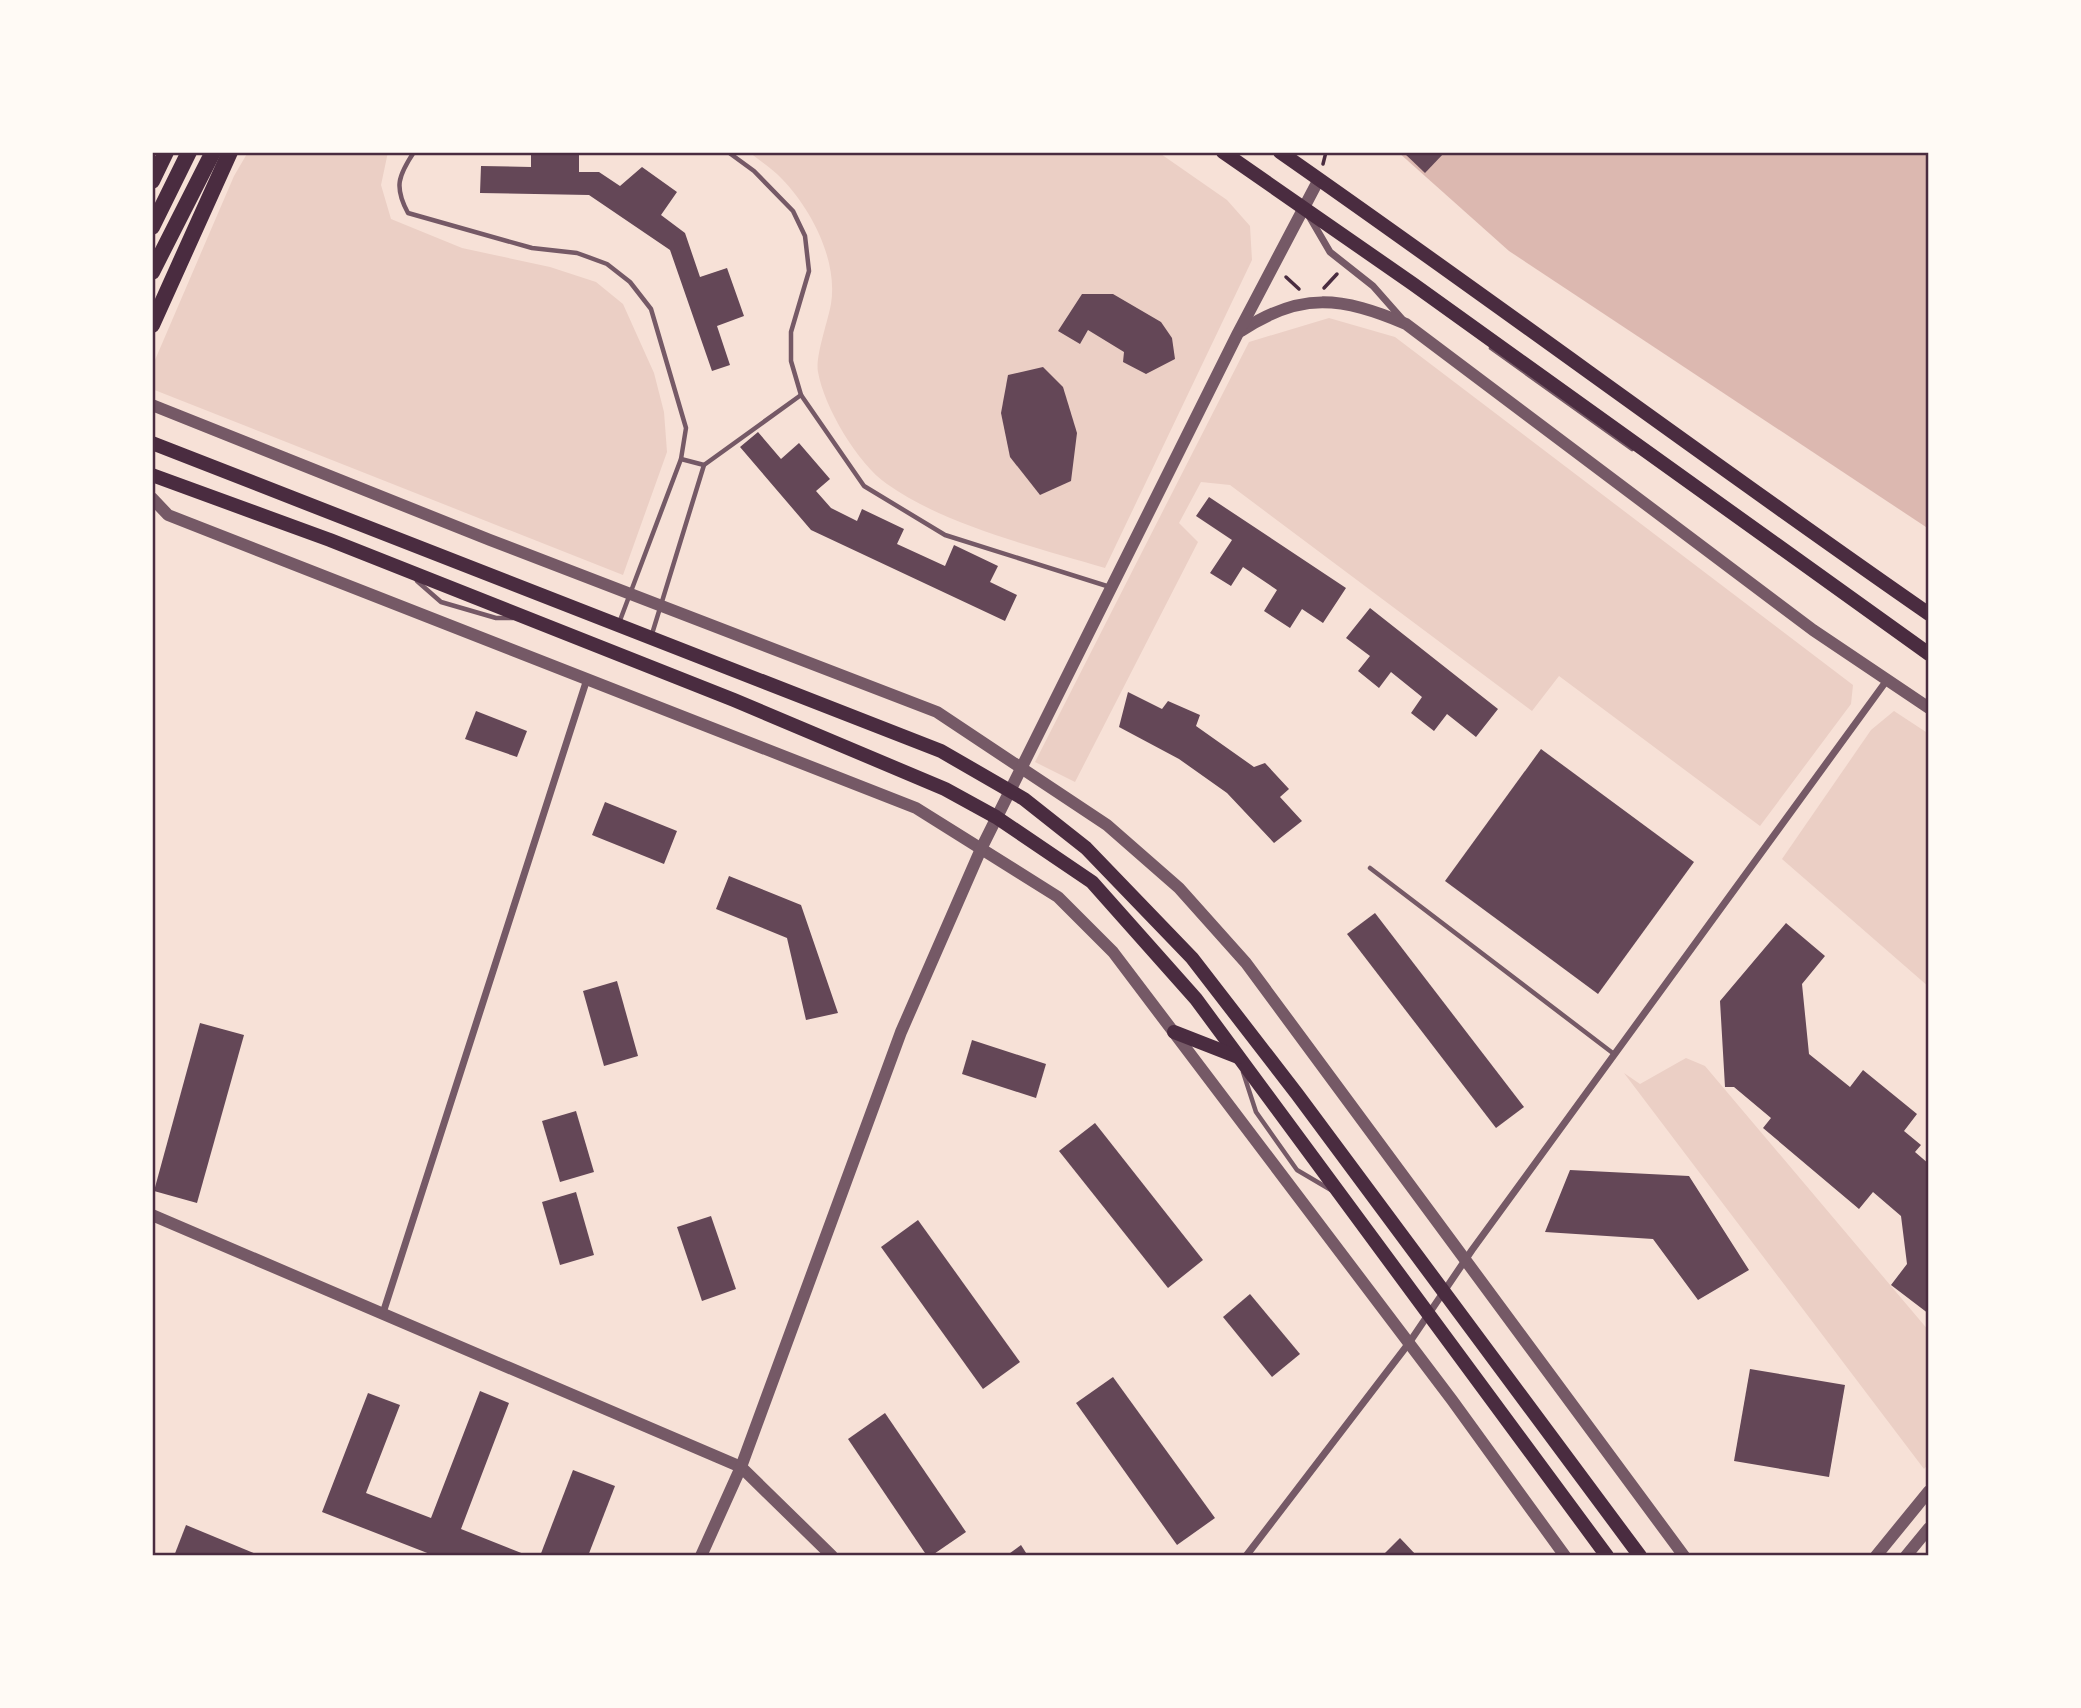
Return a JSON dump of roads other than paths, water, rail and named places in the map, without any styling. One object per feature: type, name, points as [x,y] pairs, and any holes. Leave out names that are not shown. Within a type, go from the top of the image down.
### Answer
[{"type":"main road","points":[[152,181],[166,152]]},
{"type":"main road","points":[[152,227],[189,152]]},
{"type":"main road","points":[[152,272],[213,152]]},
{"type":"main road","points":[[152,325],[230,152]]},
{"type":"main road","points":[[1223,152],[1461,318],[1929,654]]},
{"type":"main road","points":[[1280,152],[1662,427],[1929,614]]},
{"type":"main road","points":[[152,443],[941,751],[1010,790],[1086,848],[1192,958],[1640,1556]]},
{"type":"main road","points":[[152,475],[406,570],[734,700],[945,789],[996,817],[1092,881],[1196,999],[1607,1556]]},
{"type":"main road","points":[[1174,1032],[1238,1058]]},
{"type":"street","points":[[701,1556],[741,1467],[901,1032],[981,849],[1238,333],[1319,179]]},
{"type":"street","points":[[1305,209],[1330,252],[1373,286],[1406,324],[1813,630],[1929,708]]},
{"type":"street","points":[[1238,333],[1266,314],[1311,301],[1342,302],[1406,324]]},
{"type":"street","points":[[152,405],[937,712],[1107,825],[1179,888],[1246,963],[1684,1556]]},
{"type":"street","points":[[152,498],[169,515],[916,808],[1058,897],[1113,951],[1409,1343],[1565,1556]]},
{"type":"street","points":[[383,1313],[587,679]]},
{"type":"street","points":[[1246,1556],[1409,1343],[1465,1260],[1887,680]]},
{"type":"street","points":[[152,1215],[741,1467],[832,1556]]},
{"type":"street","points":[[1876,1556],[1929,1491]]},
{"type":"street","points":[[1906,1556],[1929,1528]]},
{"type":"lane","points":[[414,152],[401,171],[399,195],[408,213],[532,248],[578,253],[607,264],[630,282],[651,309],[685,428],[681,458],[618,625]]},
{"type":"lane","points":[[728,152],[754,170],[793,211],[805,236],[809,271],[791,332],[791,361],[801,395],[864,486],[945,535],[1111,588]]},
{"type":"lane","points":[[651,637],[704,466],[801,395]]},
{"type":"lane","points":[[681,458],[704,466]]},
{"type":"lane","points":[[1370,867],[1614,1054]]}]
